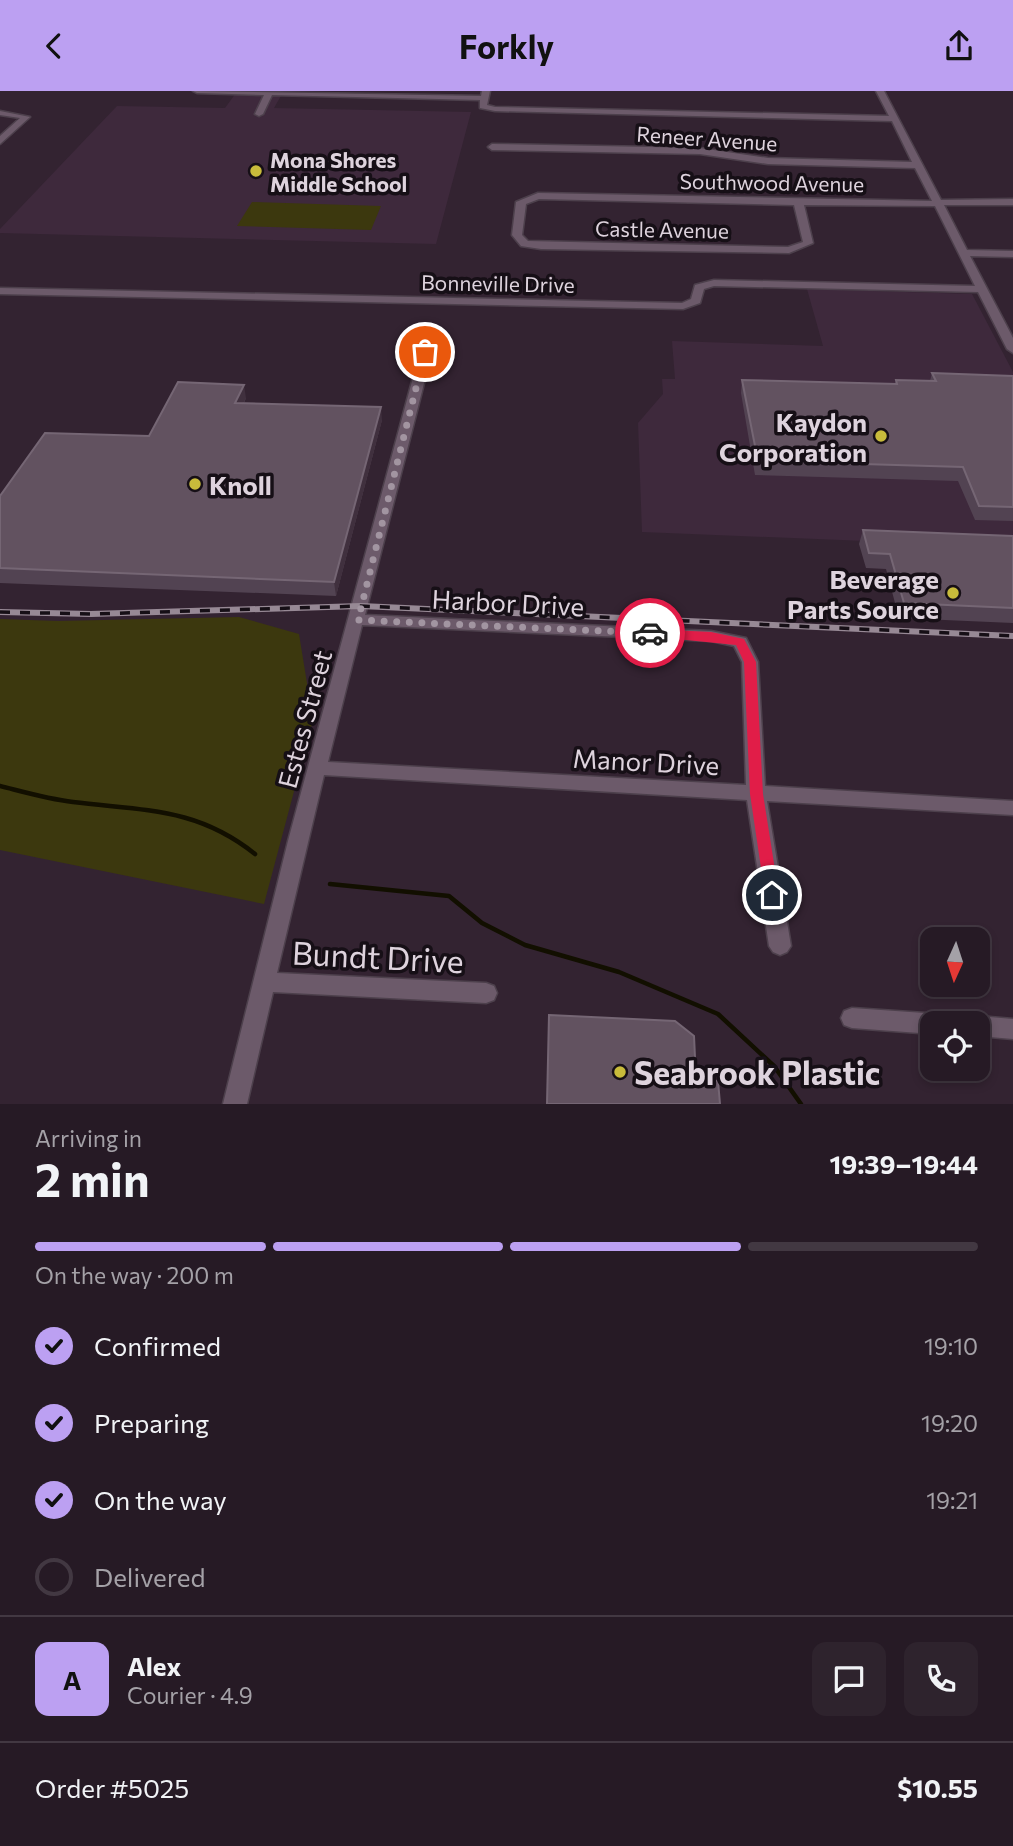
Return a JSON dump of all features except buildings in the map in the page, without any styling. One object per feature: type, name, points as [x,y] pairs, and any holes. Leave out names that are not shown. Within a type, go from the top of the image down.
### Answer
[{"type":"street","points":[[197,91],[485,98],[895,120]]},
{"type":"street","points":[[880,91],[1013,349]]},
{"type":"street","points":[[259,114],[269,93]]},
{"type":"street","points":[[0,113],[25,115],[0,141]]},
{"type":"street","name":"Reneer Avenue","points":[[492,146],[700,151],[768,161],[919,165]]},
{"type":"street","name":"Southwood Avenue","points":[[522,242],[517,235],[521,202],[530,197],[798,202],[1013,202]]},
{"type":"street","name":"Castle Avenue","points":[[522,242],[541,246],[789,250],[802,248],[808,243],[798,202]]},
{"type":"street","points":[[965,253],[1013,254]]},
{"type":"street","name":"Bonneville Drive","points":[[0,291],[683,306],[696,301],[699,287],[714,283],[982,289]]},
{"type":"street","name":"Estes Street","points":[[235,1104],[318,768],[427,348]]},
{"type":"street","name":"Harbor Drive","points":[[358,620],[711,636],[740,642],[750,662],[757,794]]},
{"type":"street","name":"Manor Drive","points":[[318,768],[1013,808]]},
{"type":"street","points":[[757,794],[780,946]]},
{"type":"street","name":"Bundt Drive","points":[[267,982],[486,993]]},
{"type":"street","points":[[852,1018],[920,1023]]},
{"type":"street","points":[[990,1027],[1013,1029]]},
{"type":"shaded area","name":"Mona Shores Middle School","points":[[236,93],[282,94],[274,108],[471,112],[436,244],[0,233],[0,229],[117,106],[225,108]]},
{"type":"shaded area","points":[[252,202],[381,206],[371,230],[237,226]]},
{"type":"shaded area","points":[[807,289],[972,294],[1013,372],[1013,547],[642,532],[638,423],[663,394],[662,379],[675,379],[672,341],[823,346]]},
{"type":"shaded area","points":[[239,617],[299,634],[313,720],[264,904],[0,850],[0,619],[58,621]]},
{"type":"waterway","points":[[0,786],[64,801],[146,810],[190,819],[212,827],[255,854]]},
{"type":"waterway","points":[[330,884],[449,896],[482,923],[525,945],[619,972],[718,1014],[774,1066],[801,1104]]},
{"type":"railway","points":[[0,612],[91,614],[361,606],[1013,636]]},
{"type":"way so far","points":[[425,352],[358,620],[650,633]]},
{"type":"place","name":"Mona Shores Middle School","points":[[256,171]]},
{"type":"place","name":"Kaydon Corporation","points":[[881,436]]},
{"type":"place","name":"Knoll","points":[[195,484]]},
{"type":"place","name":"Beverage Parts Source","points":[[953,593]]},
{"type":"place","name":"Seabrook Plastic","points":[[620,1072]]},
{"type":"route","points":[[650,633],[711,636],[740,642],[750,662],[757,794],[772,895]]}]
